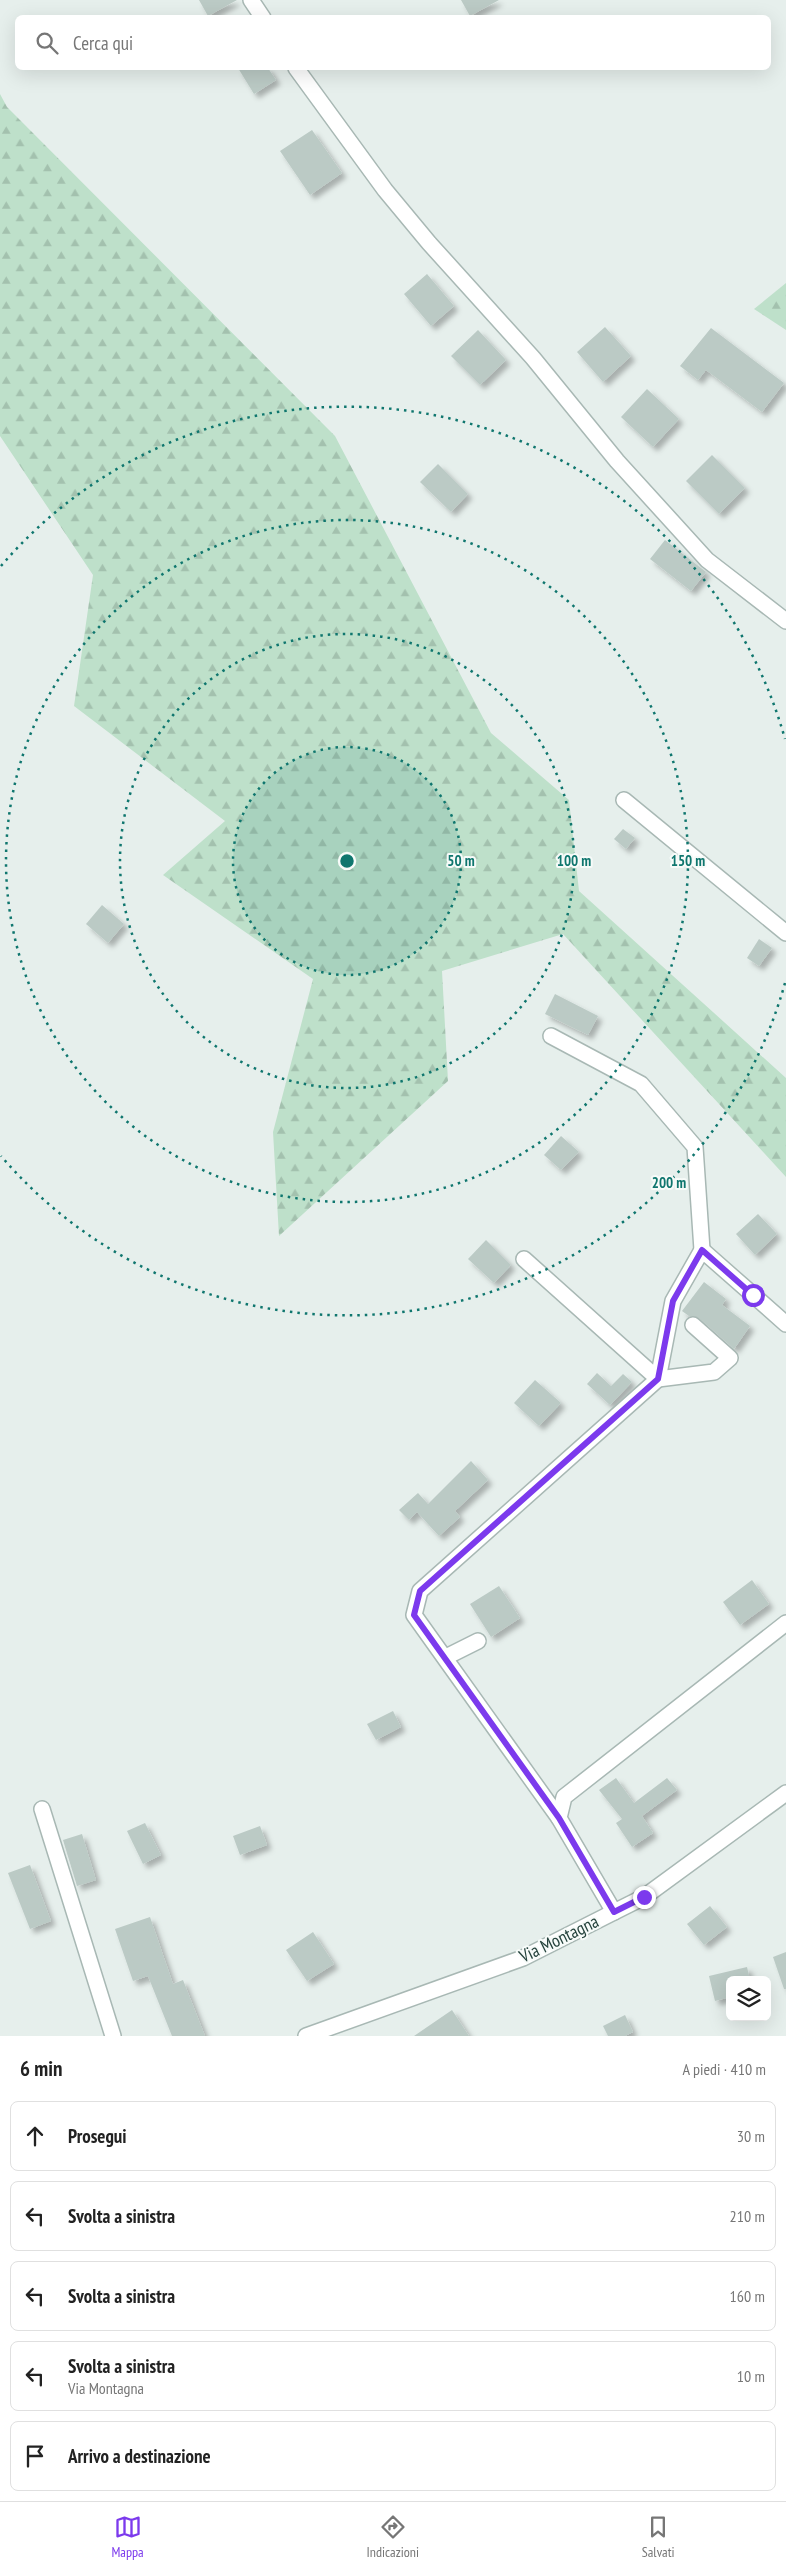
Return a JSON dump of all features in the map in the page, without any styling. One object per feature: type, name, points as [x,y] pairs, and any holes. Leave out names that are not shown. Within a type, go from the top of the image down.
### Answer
[{"type":"street","points":[[251,0],[261,15]]},
{"type":"street","points":[[297,70],[385,190],[429,243],[533,358],[617,461],[707,560],[786,621]]},
{"type":"street","points":[[624,800],[786,933]]},
{"type":"street","points":[[551,1036],[641,1084],[695,1147],[702,1250],[673,1301],[658,1379]]},
{"type":"street","points":[[702,1250],[786,1324]]},
{"type":"street","points":[[524,1259],[658,1379]]},
{"type":"street","points":[[614,1912],[559,1818],[446,1657],[414,1615],[420,1591],[658,1379],[714,1372],[730,1358],[693,1326]]},
{"type":"street","points":[[559,1818],[564,1797],[786,1623]]},
{"type":"street","points":[[446,1657],[478,1641]]},
{"type":"street","name":"Via Montagna","points":[[306,2036],[523,1958],[644,1897],[786,1793]]},
{"type":"street","points":[[42,1809],[113,2036]]},
{"type":"green space","points":[[0,94],[7,107],[335,436],[491,733],[569,800],[579,891],[786,1078],[786,1177],[563,934],[442,971],[448,1081],[279,1236],[273,1132],[313,979],[163,875],[225,821],[74,706],[93,575],[0,436]]},
{"type":"green space","points":[[786,283],[786,330],[754,309]]},
{"type":"building","points":[[199,0],[237,0],[210,15],[207,15]]},
{"type":"building","points":[[461,0],[499,0],[472,15],[469,15]]},
{"type":"building","points":[[239,70],[269,70],[276,80],[254,94]]},
{"type":"building","points":[[312,130],[342,173],[310,195],[280,151]]},
{"type":"building","points":[[427,274],[454,306],[431,326],[404,294]]},
{"type":"building","points":[[605,327],[631,356],[603,382],[577,352]]},
{"type":"building","points":[[711,328],[784,383],[762,412],[706,370],[698,380],[680,366]]},
{"type":"building","points":[[478,330],[506,360],[480,385],[451,356]]},
{"type":"building","points":[[647,389],[679,419],[653,447],[621,417]]},
{"type":"building","points":[[712,455],[745,488],[719,514],[686,481]]},
{"type":"building","points":[[438,464],[468,494],[451,512],[420,482]]},
{"type":"building","points":[[665,540],[706,572],[691,591],[650,559]]},
{"type":"building","points":[[623,829],[635,838],[626,849],[614,839]]},
{"type":"building","points":[[102,905],[124,924],[108,943],[86,924]]},
{"type":"building","points":[[759,939],[772,948],[759,966],[747,958]]},
{"type":"building","points":[[555,994],[598,1016],[588,1035],[545,1014]]},
{"type":"building","points":[[561,1136],[579,1152],[561,1170],[544,1155]]},
{"type":"building","points":[[758,1214],[777,1234],[755,1255],[736,1234]]},
{"type":"building","points":[[486,1240],[511,1265],[494,1283],[468,1259]]},
{"type":"building","points":[[704,1282],[726,1299],[722,1305],[750,1326],[734,1349],[699,1318],[689,1316],[682,1311]]},
{"type":"building","points":[[597,1373],[611,1386],[623,1374],[632,1382],[610,1405],[587,1384]]},
{"type":"building","points":[[535,1380],[561,1403],[539,1426],[514,1403]]},
{"type":"building","points":[[471,1461],[488,1480],[455,1511],[460,1517],[439,1536],[417,1512],[409,1520],[399,1510],[418,1493],[428,1504]]},
{"type":"building","points":[[752,1580],[769,1604],[740,1625],[723,1602]]},
{"type":"building","points":[[499,1586],[520,1618],[491,1637],[470,1604]]},
{"type":"building","points":[[393,1711],[401,1727],[376,1740],[367,1724]]},
{"type":"building","points":[[616,1778],[634,1803],[667,1778],[677,1790],[642,1816],[653,1833],[632,1847],[616,1823],[622,1819],[599,1790]]},
{"type":"building","points":[[145,1823],[161,1855],[143,1864],[127,1831]]},
{"type":"building","points":[[260,1826],[267,1845],[240,1855],[233,1836]]},
{"type":"building","points":[[82,1834],[96,1880],[77,1886],[63,1840]]},
{"type":"building","points":[[30,1865],[51,1921],[30,1929],[8,1873]]},
{"type":"building","points":[[710,1906],[727,1927],[704,1945],[687,1924]]},
{"type":"building","points":[[150,1917],[173,1984],[183,1980],[205,2036],[172,2036],[148,1976],[133,1981],[115,1929]]},
{"type":"building","points":[[313,1932],[334,1964],[307,1981],[286,1950]]},
{"type":"building","points":[[786,1952],[786,1989],[784,1989],[773,1957]]},
{"type":"building","points":[[747,1967],[749,1976],[726,1976],[726,1998],[715,2001],[709,1976]]},
{"type":"building","points":[[452,2010],[469,2036],[414,2036]]},
{"type":"building","points":[[625,2015],[633,2032],[625,2036],[608,2036],[603,2026]]},
{"type":"route","points":[[644,1897],[614,1912],[559,1818],[446,1657],[414,1615],[420,1591],[658,1379],[673,1301],[702,1250],[753,1295]]}]
